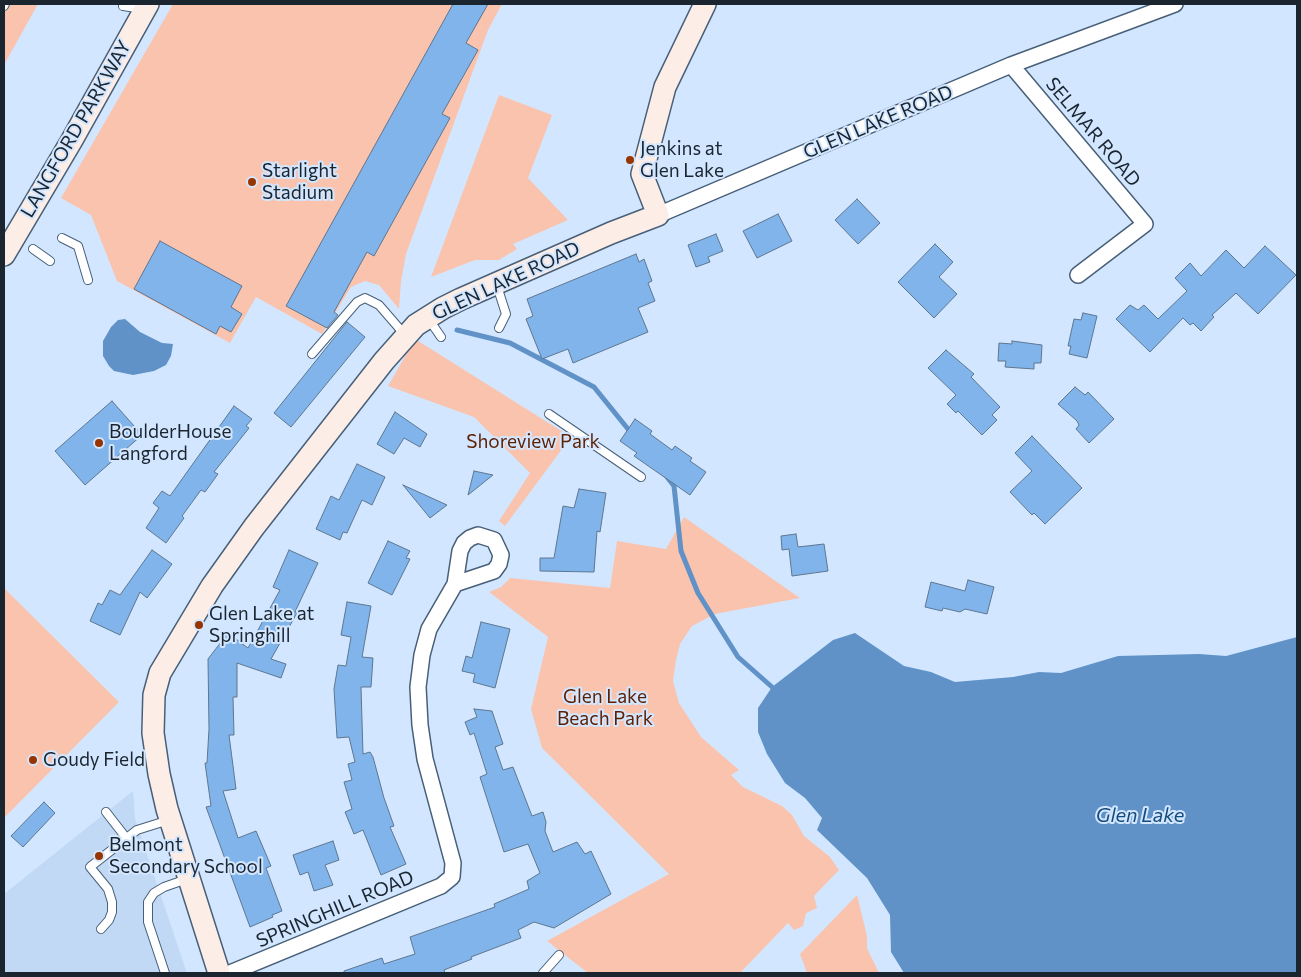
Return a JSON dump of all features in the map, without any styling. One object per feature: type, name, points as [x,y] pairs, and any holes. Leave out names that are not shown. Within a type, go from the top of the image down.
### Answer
[{"type":"street","points":[[658,215],[642,174],[665,86],[704,4]]},
{"type":"street","name":"GLEN LAKE ROAD","points":[[220,973],[170,819],[159,774],[153,733],[154,695],[160,673],[212,586],[254,527],[405,336],[427,317],[603,236],[658,215],[1011,65],[1175,4]]},
{"type":"street","name":"LANGFORD PARKWAY","points":[[4,255],[72,140],[146,7]]},
{"type":"street","name":"SELMAR ROAD","points":[[1011,65],[1145,224],[1078,275]]},
{"type":"street","name":"SPRINGHILL ROAD","points":[[230,973],[441,886],[452,877],[453,863],[425,759],[420,725],[418,688],[422,655],[429,629],[455,584]]},
{"type":"lane","points":[[123,6],[146,7]]},
{"type":"lane","points":[[62,238],[78,246],[88,280]]},
{"type":"lane","points":[[33,249],[50,261]]},
{"type":"lane","points":[[496,284],[502,297],[506,314],[499,328]]},
{"type":"lane","points":[[312,354],[356,302],[365,298],[379,305],[405,336]]},
{"type":"lane","points":[[427,317],[441,336]]},
{"type":"lane","points":[[549,414],[641,477]]},
{"type":"lane","points":[[106,812],[127,839]]},
{"type":"lane","points":[[101,929],[109,920],[112,912],[112,902],[108,889],[90,868],[137,830],[170,819]]},
{"type":"lane","points":[[165,973],[148,922],[148,902],[154,893],[164,887],[189,878]]},
{"type":"lane","points":[[543,973],[560,955]]},
{"type":"shaded area","name":"Belmont Secondary School","points":[[133,791],[135,819],[187,973],[4,973],[4,894]]},
{"type":"green space","points":[[4,4],[38,4],[4,65]]},
{"type":"green space","name":"Starlight Stadium","points":[[173,4],[502,4],[488,30],[406,254],[401,281],[399,309],[379,285],[365,281],[351,287],[322,334],[256,297],[230,343],[117,281],[91,215],[61,198]]},
{"type":"green space","points":[[499,95],[552,115],[528,178],[568,220],[513,244],[517,249],[499,260],[475,260],[431,277]]},
{"type":"green space","name":"Shoreview Park","points":[[415,339],[571,437],[505,526],[499,521],[530,473],[474,417],[388,386]]},
{"type":"green space","name":"Glen Lake Beach Park","points":[[684,517],[800,598],[715,614],[692,626],[680,644],[676,660],[673,681],[679,703],[701,737],[739,770],[731,775],[743,787],[782,806],[792,815],[804,836],[830,857],[839,870],[814,896],[817,908],[806,913],[803,926],[794,930],[788,923],[740,973],[588,973],[547,941],[669,874],[542,748],[531,709],[548,637],[489,592],[501,587],[510,578],[610,588],[617,541],[666,549]]},
{"type":"green space","name":"Goudy Field","points":[[4,588],[119,702],[4,818]]},
{"type":"green space","points":[[857,895],[867,936],[867,948],[879,973],[807,973],[800,954]]},
{"type":"water","points":[[125,319],[140,332],[162,343],[173,344],[171,356],[166,365],[154,371],[133,375],[114,371],[109,366],[103,356],[103,341],[111,327],[118,320]]},
{"type":"water","name":"Glen Lake","points":[[855,633],[904,666],[931,672],[955,682],[1013,677],[1039,672],[1061,673],[1118,656],[1199,654],[1226,656],[1297,637],[1297,973],[904,973],[891,952],[890,915],[867,878],[817,830],[822,818],[805,798],[785,783],[767,754],[758,732],[758,708],[772,687],[833,640]]},
{"type":"building","points":[[453,4],[488,4],[466,43],[478,50],[442,114],[450,118],[374,256],[367,252],[334,312],[338,315],[327,328],[286,306]]},
{"type":"building","points":[[857,199],[880,223],[858,244],[835,220]]},
{"type":"building","points":[[778,214],[792,241],[757,258],[743,231]]},
{"type":"building","points":[[716,234],[723,251],[708,257],[710,262],[696,267],[688,245]]},
{"type":"building","points":[[160,241],[242,286],[231,307],[242,314],[231,332],[220,326],[216,334],[134,289]]},
{"type":"building","points":[[935,244],[953,262],[939,277],[957,294],[934,318],[898,282]]},
{"type":"building","points":[[1265,246],[1296,275],[1258,314],[1236,293],[1212,315],[1214,317],[1201,331],[1193,323],[1190,325],[1183,318],[1150,352],[1116,319],[1130,305],[1138,310],[1144,305],[1158,319],[1187,291],[1175,278],[1190,263],[1201,276],[1226,250],[1244,268]]},
{"type":"building","points":[[636,254],[639,262],[644,259],[652,281],[648,283],[655,301],[638,308],[648,332],[573,363],[568,349],[542,359],[526,319],[533,316],[527,299]]},
{"type":"building","points":[[1083,313],[1097,316],[1087,358],[1069,354],[1071,346],[1068,346],[1074,319],[1081,320]]},
{"type":"building","points":[[347,322],[365,337],[291,427],[274,413]]},
{"type":"building","points":[[1012,341],[1042,345],[1041,363],[1034,363],[1034,369],[1005,367],[1006,361],[998,361],[999,343],[1012,344]]},
{"type":"building","points":[[946,350],[974,374],[971,377],[1000,407],[992,415],[997,420],[982,435],[958,411],[956,413],[947,404],[956,395],[928,368]]},
{"type":"building","points":[[1075,387],[1085,395],[1088,392],[1114,419],[1089,443],[1076,429],[1079,425],[1077,421],[1058,404]]},
{"type":"building","name":"BoulderHouse Langford","points":[[112,401],[142,435],[85,485],[55,451]]},
{"type":"building","points":[[234,406],[252,419],[246,426],[249,428],[214,472],[218,474],[205,492],[201,490],[182,516],[184,518],[166,543],[146,528],[159,508],[153,503],[162,491],[170,496]]},
{"type":"building","points":[[395,412],[427,434],[420,447],[404,438],[394,454],[377,444]]},
{"type":"building","points":[[635,419],[652,431],[650,434],[672,450],[675,446],[692,458],[690,461],[706,472],[690,495],[634,456],[637,453],[620,441]]},
{"type":"building","points":[[1032,436],[1082,488],[1045,524],[1034,513],[1032,515],[1010,492],[1032,471],[1015,453]]},
{"type":"building","points":[[357,464],[385,477],[372,505],[362,500],[347,533],[343,532],[340,540],[316,529],[331,496],[339,500]]},
{"type":"building","points":[[474,471],[493,475],[468,495]]},
{"type":"building","points":[[403,485],[447,505],[430,518]]},
{"type":"building","points":[[579,489],[606,493],[600,532],[597,531],[594,572],[540,571],[540,558],[554,558],[563,506],[574,508]]},
{"type":"building","points":[[796,534],[798,547],[824,544],[828,571],[792,576],[789,549],[782,550],[781,536]]},
{"type":"building","points":[[388,541],[410,551],[406,558],[410,559],[392,595],[368,583]]},
{"type":"building","points":[[152,550],[172,564],[147,598],[140,592],[120,635],[90,621],[98,603],[102,605],[110,590],[120,595]]},
{"type":"building","points":[[289,550],[318,563],[295,612],[297,613],[271,659],[286,664],[281,678],[237,663],[237,697],[233,697],[234,735],[229,735],[236,789],[223,791],[238,838],[256,831],[271,866],[266,868],[282,911],[250,927],[206,807],[211,806],[205,763],[207,763],[209,729],[208,659],[228,633],[248,648],[280,590],[273,587]]},
{"type":"building","points":[[968,580],[994,587],[987,614],[965,609],[960,612],[943,608],[942,611],[925,607],[931,582],[965,591]]},
{"type":"building","points":[[347,602],[371,606],[362,657],[373,658],[371,687],[361,687],[363,754],[370,752],[373,757],[394,826],[390,827],[406,864],[381,875],[363,830],[354,834],[345,812],[352,809],[344,782],[352,780],[348,764],[355,762],[349,737],[337,738],[334,689],[338,665],[346,666],[351,637],[341,635]]},
{"type":"building","points":[[481,622],[510,629],[495,688],[473,682],[475,674],[462,671],[466,656],[472,658]]},
{"type":"building","points":[[474,709],[492,711],[503,744],[495,747],[503,770],[513,767],[532,816],[543,812],[546,822],[545,831],[553,852],[577,842],[585,854],[591,851],[611,894],[554,928],[534,922],[518,930],[521,938],[471,957],[472,959],[444,970],[445,973],[344,973],[344,971],[382,958],[384,964],[415,954],[410,937],[495,907],[494,904],[529,889],[527,881],[540,873],[528,844],[504,852],[480,777],[487,774],[474,733],[470,735],[465,722],[477,717]]},
{"type":"building","points":[[44,802],[55,813],[23,847],[11,836]]},
{"type":"building","points":[[333,841],[339,860],[325,865],[333,885],[314,891],[308,872],[300,875],[293,855]]},
{"type":"waterway","points":[[457,330],[510,343],[594,387],[632,434]]},
{"type":"waterway","points":[[667,477],[674,486],[681,551],[698,593],[738,657],[772,687]]},
{"type":"place","name":"Jenkins at Glen Lake","points":[[630,160]]},
{"type":"place","name":"Starlight Stadium","points":[[252,182]]},
{"type":"place","name":"BoulderHouse Langford","points":[[99,443]]},
{"type":"place","name":"Glen Lake at Springhill","points":[[199,625]]},
{"type":"place","name":"Goudy Field","points":[[33,760]]},
{"type":"place","name":"Belmont Secondary School","points":[[99,856]]}]
